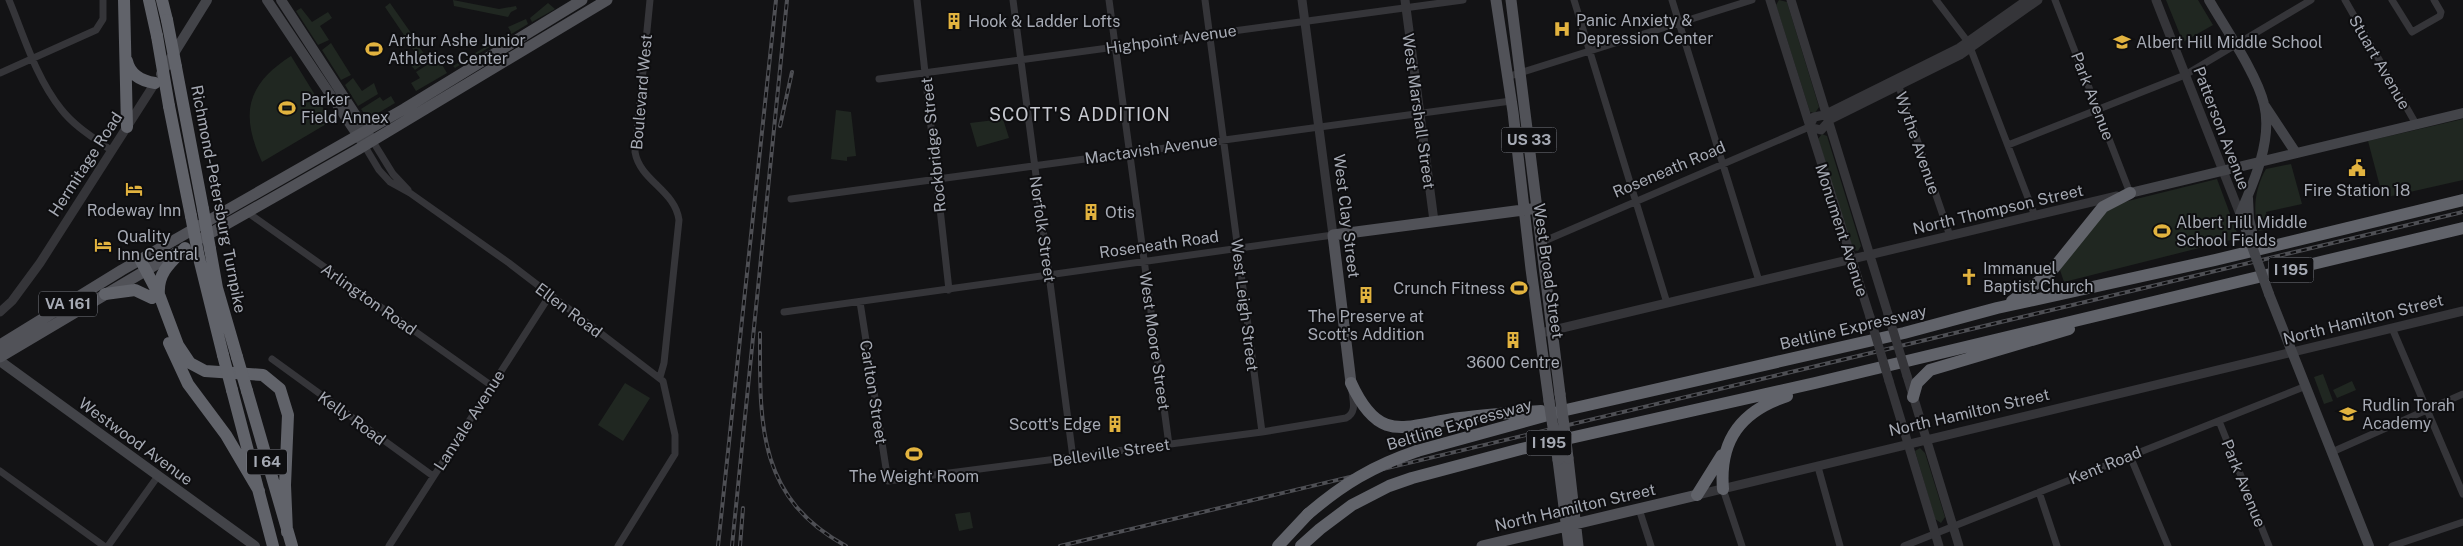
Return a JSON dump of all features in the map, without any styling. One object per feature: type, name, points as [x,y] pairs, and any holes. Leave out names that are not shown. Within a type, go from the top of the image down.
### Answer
[{"type":"highway","points":[[124,0],[127,127]]},
{"type":"highway","name":"Richmond-Petersburg Turnpike","points":[[149,0],[199,258],[272,540]]},
{"type":"highway","name":"Richmond-Petersburg Turnpike","points":[[162,0],[217,288],[292,546]]},
{"type":"highway","points":[[126,56],[128,65],[135,75],[145,81],[155,83]]},
{"type":"highway","points":[[1997,308],[2022,296],[2041,281],[2093,217],[2116,198],[2130,193]]},
{"type":"highway","name":"Beltline Expressway","points":[[1278,546],[1308,514],[1347,483],[1372,468],[1417,451],[1566,410],[1904,334],[1997,308],[2196,264],[2463,200]]},
{"type":"highway","name":"I 195","points":[[1301,546],[1320,528],[1352,505],[1389,486],[1412,478],[1521,450],[1814,383],[2463,228]]},
{"type":"highway","points":[[185,248],[171,261],[160,277],[156,298],[184,376],[226,435],[260,491]]},
{"type":"highway","points":[[141,266],[178,345],[186,358],[194,366],[205,371],[263,375],[280,389],[288,415],[285,485],[287,532]]},
{"type":"highway","points":[[105,294],[135,290],[156,298]]},
{"type":"highway","points":[[1914,397],[1917,383],[1930,370],[2074,328],[2118,310]]},
{"type":"highway","points":[[1352,383],[1360,402],[1368,413],[1376,420],[1400,428],[1460,418],[1566,410]]},
{"type":"highway","points":[[1697,495],[1706,484],[1741,423],[1755,410],[1814,383]]},
{"type":"highway","points":[[1723,489],[1723,466],[1729,443]]},
{"type":"main road","name":"Hermitage Road","points":[[190,28],[199,0]]},
{"type":"main road","name":"Hermitage Road","points":[[155,83],[207,0]]},
{"type":"main road","points":[[267,0],[365,138]]},
{"type":"main road","points":[[281,0],[327,70],[365,138]]},
{"type":"main road","name":"VA 161","points":[[0,357],[105,294],[141,266],[185,248],[247,212],[582,0]]},
{"type":"main road","name":"VA 161","points":[[0,345],[141,266],[296,170],[365,138],[607,0]]},
{"type":"main road","name":"West Broad Street","points":[[1496,0],[1511,101],[1549,401],[1563,459]]},
{"type":"main road","name":"West Broad Street","points":[[1511,0],[1553,331],[1560,394],[1563,459],[1571,525],[1578,546]]},
{"type":"main road","points":[[2209,0],[2257,84],[2265,105],[2296,153]]},
{"type":"main road","points":[[298,46],[304,46],[309,49],[319,64],[327,70]]},
{"type":"main road","points":[[2240,214],[2259,161],[2266,132],[2265,105]]},
{"type":"main road","name":"North Thompson Street","points":[[2130,193],[2463,113]]},
{"type":"main road","points":[[247,212],[250,202],[280,184],[296,170]]},
{"type":"main road","points":[[2248,195],[2250,235]]},
{"type":"main road","name":"Roseneath Road","points":[[1333,235],[1538,208]]},
{"type":"main road","name":"Patterson Avenue","points":[[2240,214],[2250,235],[2272,292],[2274,306],[2369,546]]},
{"type":"main road","name":"West Clay Street","points":[[1333,235],[1352,383]]},
{"type":"main road","name":"Westwood Avenue","points":[[0,361],[255,546]]},
{"type":"main road","name":"North Hamilton Street","points":[[1482,546],[1697,495]]},
{"type":"main road","name":"West Broad Street","points":[[1569,546],[1571,525]]},
{"type":"street","points":[[10,0],[44,84],[61,110],[80,128],[112,151]]},
{"type":"street","points":[[0,73],[34,60],[96,30],[104,19],[103,0]]},
{"type":"street","name":"Boulevard West","points":[[650,0],[635,152],[641,170],[674,205],[679,220],[664,363],[660,377]]},
{"type":"street","name":"Rockbridge Street","points":[[917,0],[949,290]]},
{"type":"street","name":"Norfolk Street","points":[[1013,0],[1072,458]]},
{"type":"street","name":"West Moore Street","points":[[1109,0],[1169,445]]},
{"type":"street","name":"West Leigh Street","points":[[1205,0],[1262,432]]},
{"type":"street","name":"West Clay Street","points":[[1302,0],[1333,235]]},
{"type":"street","name":"Highpoint Avenue","points":[[878,78],[1115,47],[1405,4],[1463,0]]},
{"type":"street","points":[[1574,0],[1667,303]]},
{"type":"street","points":[[1672,0],[1759,281]]},
{"type":"street","points":[[1507,77],[1752,0]]},
{"type":"street","name":"Monument Avenue","points":[[1770,0],[1870,317],[1939,546]]},
{"type":"street","name":"Monument Avenue","points":[[1791,0],[1959,546]]},
{"type":"street","points":[[1936,0],[1969,45],[2035,216]]},
{"type":"street","name":"Roseneath Road","points":[[1969,45],[2027,0]]},
{"type":"street","name":"Roseneath Road","points":[[1542,242],[1809,126],[1820,130],[1827,117],[1969,45],[2038,0]]},
{"type":"street","name":"Park Avenue","points":[[2055,0],[2130,193]]},
{"type":"street","name":"Patterson Avenue","points":[[2156,0],[2240,214]]},
{"type":"street","points":[[2008,145],[2185,75],[2311,0]]},
{"type":"street","name":"Stuart Avenue","points":[[2344,0],[2416,124]]},
{"type":"street","points":[[2392,0],[2412,32],[2440,16],[2441,12],[2434,0]]},
{"type":"street","name":"West Marshall Street","points":[[1405,4],[1434,221]]},
{"type":"street","name":"Wythe Avenue","points":[[1897,82],[1950,236]]},
{"type":"street","name":"Hermitage Road","points":[[0,312],[10,303],[31,276],[155,83]]},
{"type":"street","name":"Mactavish Avenue","points":[[791,199],[1511,101]]},
{"type":"street","name":"Ellen Road","points":[[365,138],[410,193],[509,263],[550,296],[660,377]]},
{"type":"street","name":"North Thompson Street","points":[[1541,333],[2130,193]]},
{"type":"street","name":"Arlington Road","points":[[247,212],[492,386]]},
{"type":"street","name":"Roseneath Road","points":[[784,312],[1333,235]]},
{"type":"street","name":"Lanvale Avenue","points":[[389,546],[550,296]]},
{"type":"street","name":"Carlton Street","points":[[860,302],[888,482]]},
{"type":"street","name":"North Hamilton Street","points":[[1697,495],[1818,467],[1907,443],[2463,311]]},
{"type":"street","points":[[2392,328],[2463,494]]},
{"type":"street","name":"Kelly Road","points":[[272,359],[433,476]]},
{"type":"street","points":[[618,546],[673,459],[676,447],[665,386],[660,377]]},
{"type":"street","name":"West Clay Street","points":[[1332,421],[1348,418],[1352,413],[1352,383]]},
{"type":"street","name":"Kent Road","points":[[1904,546],[1934,532],[1954,527],[2306,386]]},
{"type":"street","points":[[2332,452],[2463,394]]},
{"type":"street","name":"Belleville Street","points":[[888,482],[1169,445],[1332,421]]},
{"type":"street","name":"Park Avenue","points":[[2219,421],[2269,546]]},
{"type":"street","points":[[2130,456],[2168,546]]},
{"type":"street","points":[[1818,467],[1840,546]]},
{"type":"street","points":[[0,471],[104,546]]},
{"type":"street","points":[[108,546],[158,476]]},
{"type":"street","points":[[1723,489],[1742,546]]},
{"type":"street","points":[[2039,492],[2056,546]]},
{"type":"street","points":[[1641,508],[1651,546]]},
{"type":"street","points":[[2392,546],[2463,522]]},
{"type":"shaded area","points":[[453,0],[499,9],[516,6],[517,9],[511,12],[508,17],[454,6]]},
{"type":"shaded area","points":[[1779,0],[1787,2],[1819,107],[1815,113],[1810,112],[1776,5]]},
{"type":"shaded area","points":[[2166,0],[2198,0],[2213,25],[2183,42]]},
{"type":"shaded area","points":[[390,3],[411,33],[411,36],[406,38],[385,7]]},
{"type":"shaded area","points":[[548,3],[555,9],[532,22],[530,18]]},
{"type":"shaded area","points":[[301,8],[312,22],[328,12],[332,18],[320,26],[329,40],[318,45],[296,11]]},
{"type":"shaded area","points":[[526,19],[528,24],[455,68],[453,66],[511,32],[508,27]]},
{"type":"shaded area","points":[[413,39],[429,60],[415,70],[407,61],[417,55],[408,42]]},
{"type":"shaded area","points":[[331,43],[351,75],[341,80],[322,50]]},
{"type":"shaded area","name":"Parker Field Annex","points":[[291,56],[328,116],[328,123],[262,162],[251,129],[251,102],[264,78]]},
{"type":"shaded area","points":[[438,58],[447,73],[416,91],[411,83],[420,78],[416,72]]},
{"type":"shaded area","points":[[353,78],[362,91],[374,83],[378,94],[358,106],[345,85]]},
{"type":"shaded area","points":[[391,96],[395,103],[368,119],[361,109],[380,97],[383,101]]},
{"type":"shaded area","points":[[836,110],[851,112],[856,156],[847,157],[847,161],[831,159]]},
{"type":"shaded area","points":[[1003,119],[1009,138],[977,147],[970,123]]},
{"type":"shaded area","points":[[2463,119],[2463,180],[2383,198],[2368,141]]},
{"type":"shaded area","points":[[1822,134],[1827,136],[1861,246],[1858,251],[1853,250],[1818,139]]},
{"type":"shaded area","points":[[2291,164],[2302,204],[2266,212],[2269,229],[2259,231],[2255,208],[2262,176],[2266,169]]},
{"type":"shaded area","name":"Albert Hill Middle School Fields","points":[[2217,179],[2239,238],[2064,282],[2060,270],[2102,214],[2124,202]]},
{"type":"shaded area","points":[[2323,374],[2333,401],[2324,404],[2314,377]]},
{"type":"shaded area","points":[[2352,381],[2356,390],[2337,398],[2333,390]]},
{"type":"shaded area","points":[[625,383],[650,398],[623,441],[598,425]]},
{"type":"shaded area","points":[[1920,448],[1925,453],[1945,517],[1941,523],[1935,519],[1915,451]]},
{"type":"shaded area","points":[[970,512],[973,528],[959,531],[955,514]]},
{"type":"railway","points":[[718,546],[776,0]]},
{"type":"railway","points":[[732,546],[787,0]]},
{"type":"railway","points":[[780,126],[792,72]]},
{"type":"railway","points":[[1060,546],[2463,212]]},
{"type":"railway","points":[[760,333],[763,427],[769,454],[779,481],[795,505],[816,526],[846,546]]},
{"type":"railway","points":[[740,546],[743,508]]},
{"type":"place","name":"Hook & Ladder Lofts","points":[[954,21]]},
{"type":"place","name":"Panic Anxiety & Depression Center","points":[[1562,29]]},
{"type":"place","name":"Albert Hill Middle School","points":[[2122,42]]},
{"type":"place","name":"Arthur Ashe Junior Athletics Center","points":[[374,49]]},
{"type":"place","name":"Parker Field Annex","points":[[287,108]]},
{"type":"place","name":"Fire Station 18","points":[[2357,168]]},
{"type":"place","name":"Rodeway Inn","points":[[134,189]]},
{"type":"place","name":"Otis","points":[[1091,212]]},
{"type":"place","name":"Albert Hill Middle School Fields","points":[[2162,231]]},
{"type":"place","name":"Quality Inn Central","points":[[103,245]]},
{"type":"place","name":"Immanuel Baptist Church","points":[[1969,277]]},
{"type":"place","name":"Crunch Fitness","points":[[1519,288]]},
{"type":"place","name":"The Preserve at Scott's Addition","points":[[1366,295]]},
{"type":"place","name":"3600 Centre","points":[[1513,340]]},
{"type":"place","name":"Rudlin Torah Academy","points":[[2348,414]]},
{"type":"place","name":"Scott's Edge","points":[[1115,424]]},
{"type":"place","name":"The Weight Room","points":[[914,454]]},
{"type":"district","name":"SCOTT'S ADDITION","points":[[1080,115]]}]
